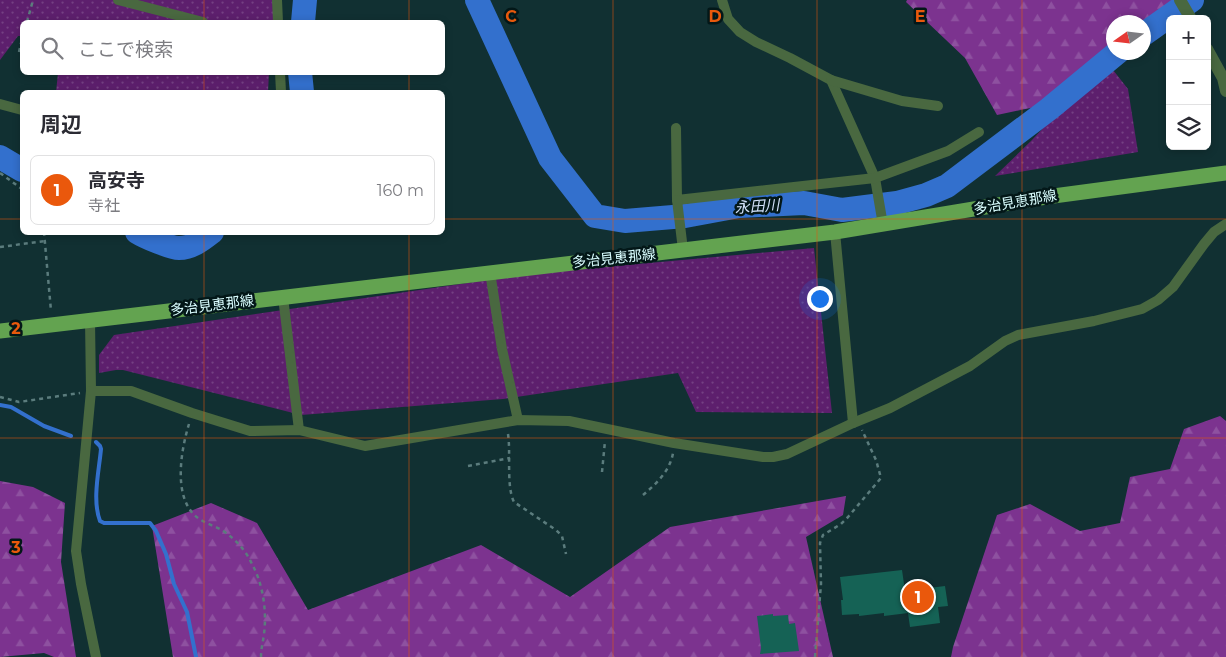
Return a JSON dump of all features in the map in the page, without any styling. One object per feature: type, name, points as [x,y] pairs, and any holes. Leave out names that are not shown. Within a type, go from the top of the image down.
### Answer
[{"type":"main road","name":"多治見恵那線","points":[[0,332],[490,272],[683,245],[835,232],[882,221],[1226,173]]},
{"type":"street","points":[[118,0],[195,20]]},
{"type":"street","points":[[277,0],[278,20]]},
{"type":"street","points":[[722,0],[728,19],[740,32],[831,80],[902,102],[938,106]]},
{"type":"street","points":[[1180,0],[1189,15]]},
{"type":"street","points":[[1211,56],[1223,78],[1226,91]]},
{"type":"street","points":[[280,75],[281,90]]},
{"type":"street","points":[[831,80],[876,182],[882,221]]},
{"type":"street","points":[[0,104],[20,109]]},
{"type":"street","points":[[676,128],[678,203],[683,245]]},
{"type":"street","points":[[678,203],[876,182],[948,152],[979,132]]},
{"type":"street","points":[[91,391],[131,391],[250,431],[299,430],[365,446],[518,420],[569,421],[674,443],[773,457],[787,454],[890,408],[970,366],[1005,341],[1018,335],[1094,322],[1142,309],[1158,300],[1173,287],[1214,232],[1226,224]]},
{"type":"street","points":[[835,232],[855,422]]},
{"type":"street","points":[[490,272],[502,349],[518,420]]},
{"type":"street","points":[[283,297],[299,430]]},
{"type":"street","points":[[90,320],[91,391],[76,551],[80,584],[96,657]]},
{"type":"path","points":[[28,20],[33,0]]},
{"type":"path","points":[[19,52],[20,48]]},
{"type":"path","points":[[0,173],[20,188]]},
{"type":"path","points":[[44,235],[52,325]]},
{"type":"path","points":[[0,247],[45,241]]},
{"type":"path","points":[[0,397],[19,402],[91,391]]},
{"type":"path","points":[[192,413],[184,442],[181,468],[182,490],[185,503],[198,518],[222,530],[241,545],[253,565],[263,594],[264,634],[261,657]]},
{"type":"path","points":[[506,422],[510,458],[510,495],[514,502],[562,536],[566,554]]},
{"type":"path","points":[[815,657],[821,584],[820,543],[823,535],[844,520],[881,478],[876,460],[855,422]]},
{"type":"path","points":[[602,472],[606,429]]},
{"type":"path","points":[[642,495],[666,471],[672,456],[674,443]]},
{"type":"path","points":[[468,466],[510,458]]},
{"type":"shaded area","points":[[0,0],[274,0],[273,20],[20,20],[20,36],[18,36],[0,60]]},
{"type":"shaded area","points":[[1106,61],[1128,89],[1138,152],[995,176],[1031,141]]},
{"type":"shaded area","points":[[58,75],[269,75],[268,90],[56,90]]},
{"type":"shaded area","points":[[814,248],[832,413],[696,412],[678,373],[503,399],[301,415],[123,370],[99,373],[99,355],[114,335],[528,274]]},
{"type":"green space","points":[[907,0],[1199,0],[1178,15],[1166,15],[1166,24],[1151,34],[1151,15],[1106,15],[1106,60],[1115,60],[1054,103],[997,115],[965,58],[906,2]]},
{"type":"green space","points":[[1220,416],[1226,421],[1226,657],[951,657],[997,515],[1030,504],[1080,531],[1120,523],[1130,477],[1170,469],[1184,429]]},
{"type":"green space","points":[[0,481],[33,487],[65,503],[61,562],[76,657],[54,657],[44,653],[0,657]]},
{"type":"green space","points":[[846,496],[843,515],[806,537],[833,657],[173,657],[152,526],[211,503],[257,523],[308,610],[481,545],[570,597],[670,527]]},
{"type":"building","points":[[902,570],[905,591],[945,586],[948,606],[938,607],[940,623],[910,627],[908,613],[884,616],[884,613],[859,616],[859,614],[842,615],[841,600],[843,600],[840,577]]},
{"type":"building","points":[[773,614],[773,616],[788,615],[789,624],[795,623],[799,651],[760,654],[757,616]]},
{"type":"waterway","name":"永田川","points":[[303,20],[305,0]]},
{"type":"waterway","name":"永田川","points":[[477,0],[550,158],[595,216],[625,221],[685,216],[739,206],[804,203],[842,210],[897,203],[926,195],[947,186],[1049,109],[1108,60]]},
{"type":"waterway","name":"永田川","points":[[1151,29],[1192,0]]},
{"type":"waterway","name":"永田川","points":[[300,75],[302,90]]},
{"type":"waterway","name":"永田川","points":[[0,157],[20,169]]},
{"type":"waterway","name":"永田川","points":[[142,235],[179,248],[193,245],[208,235]]},
{"type":"waterway","points":[[0,405],[11,407],[44,426],[71,436]]},
{"type":"waterway","points":[[96,442],[101,449],[96,495],[100,521],[104,523],[150,523],[156,531],[166,554],[174,584],[187,612],[196,657]]},
{"type":"place","name":"高安寺","points":[[918,597]]}]
